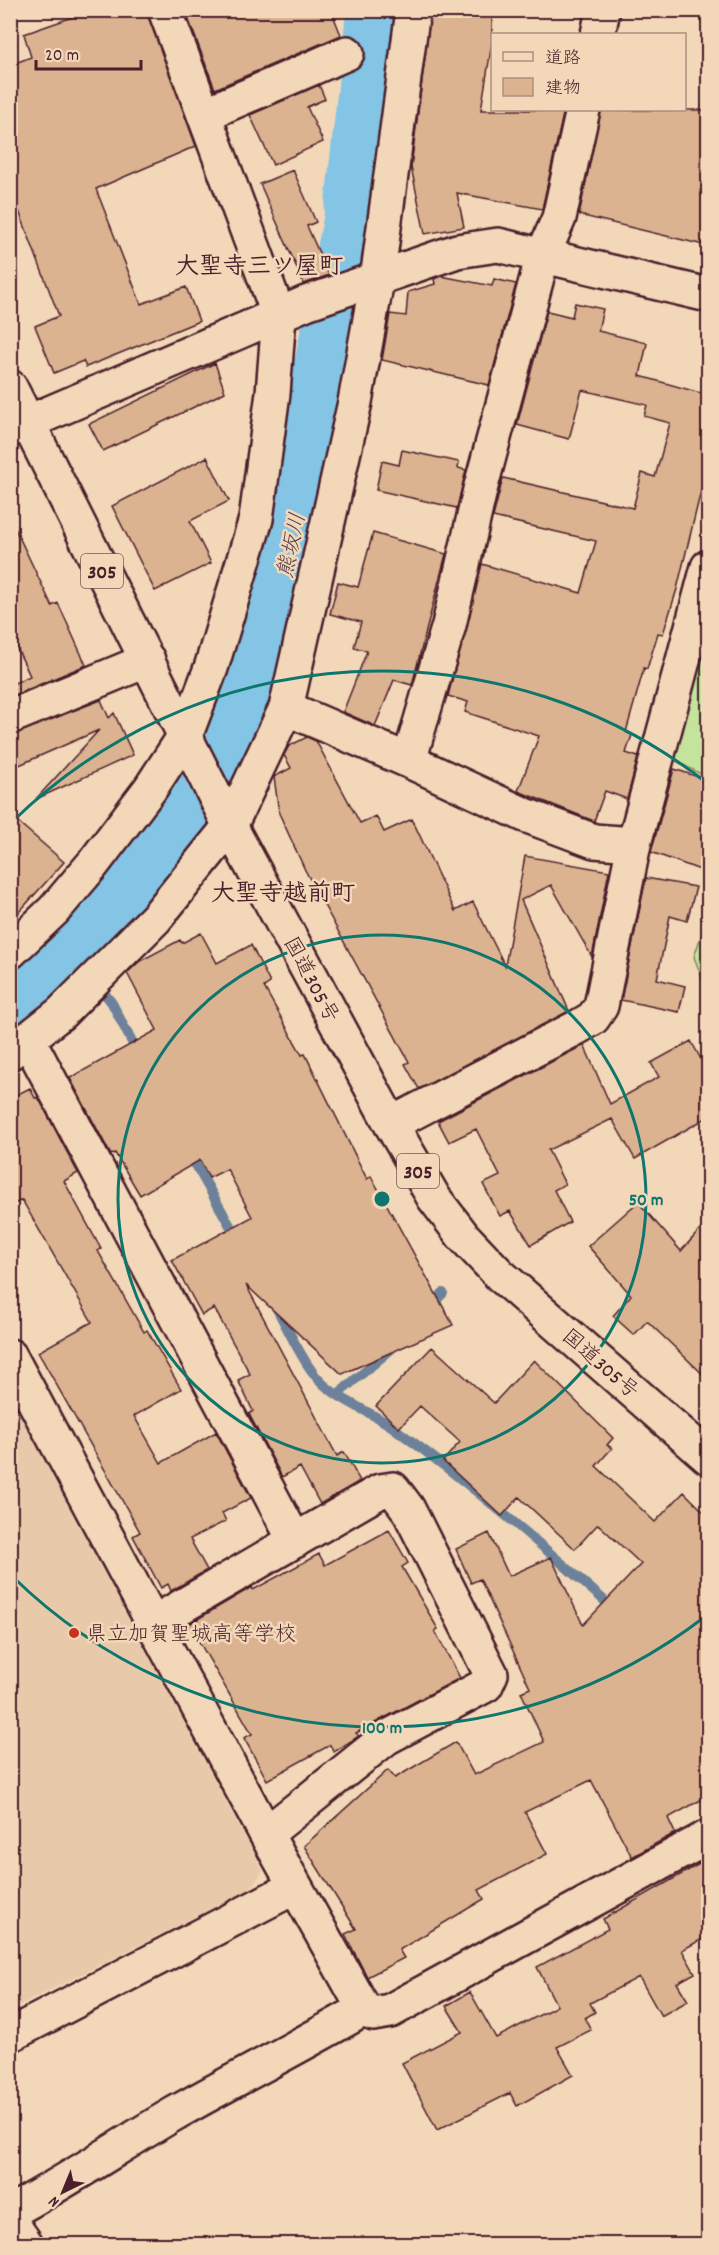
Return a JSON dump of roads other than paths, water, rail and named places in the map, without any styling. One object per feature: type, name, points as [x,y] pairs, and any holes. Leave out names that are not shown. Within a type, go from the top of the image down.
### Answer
[{"type":"main road","points":[[10,952],[54,910],[93,864],[150,789],[191,744],[211,668],[256,519],[273,393],[293,309],[205,114],[165,10]]},
{"type":"main road","points":[[295,1541],[19,1046],[61,1013],[156,918],[227,819],[286,708],[355,402],[368,283],[413,10]]},
{"type":"main road","points":[[598,33],[603,10]]},
{"type":"main road","points":[[205,114],[347,53]]},
{"type":"main road","points":[[409,761],[449,626],[480,490],[543,255],[559,218],[583,111]]},
{"type":"main road","points":[[19,427],[293,309],[457,251],[498,245],[708,294]]},
{"type":"main road","name":"国道305号","points":[[10,387],[19,427],[148,660],[227,819],[391,1124],[434,1198],[463,1236],[500,1275],[708,1457]]},
{"type":"main road","points":[[391,1124],[593,1018],[601,1006],[634,844],[708,567]]},
{"type":"main road","points":[[10,717],[148,660]]},
{"type":"main road","points":[[286,708],[409,761],[525,815],[594,841],[634,844]]},
{"type":"main road","points":[[10,1356],[155,1622],[266,1834],[364,2009],[373,2014],[390,2011],[708,1837]]},
{"type":"main road","points":[[155,1622],[380,1491],[393,1489],[408,1509],[491,1674],[486,1685],[386,1738],[266,1834]]},
{"type":"main road","points":[[10,2035],[295,1887]]},
{"type":"main road","points":[[10,2212],[50,2191],[110,2151],[181,2110],[364,2009]]},
{"type":"main road","points":[[10,2221],[26,2244]]},
{"type":"waterway","name":"熊坂川","points":[[10,995],[130,882],[219,760],[256,674],[283,580],[355,219],[378,10]]},
{"type":"waterway","points":[[66,944],[112,1003],[139,1056]]},
{"type":"waterway","points":[[189,1153],[237,1238]]},
{"type":"waterway","points":[[429,1308],[443,1293]]},
{"type":"waterway","points":[[276,1307],[303,1359],[322,1383],[341,1397],[394,1428],[451,1471],[616,1611]]},
{"type":"waterway","points":[[338,1394],[395,1346]]},
{"type":"place","name":"県立加賀聖城高等学校","points":[[74,1633]]},
{"type":"district","name":"大聖寺三ツ屋町","points":[[259,265]]},
{"type":"district","name":"大聖寺越前町","points":[[283,892]]}]
